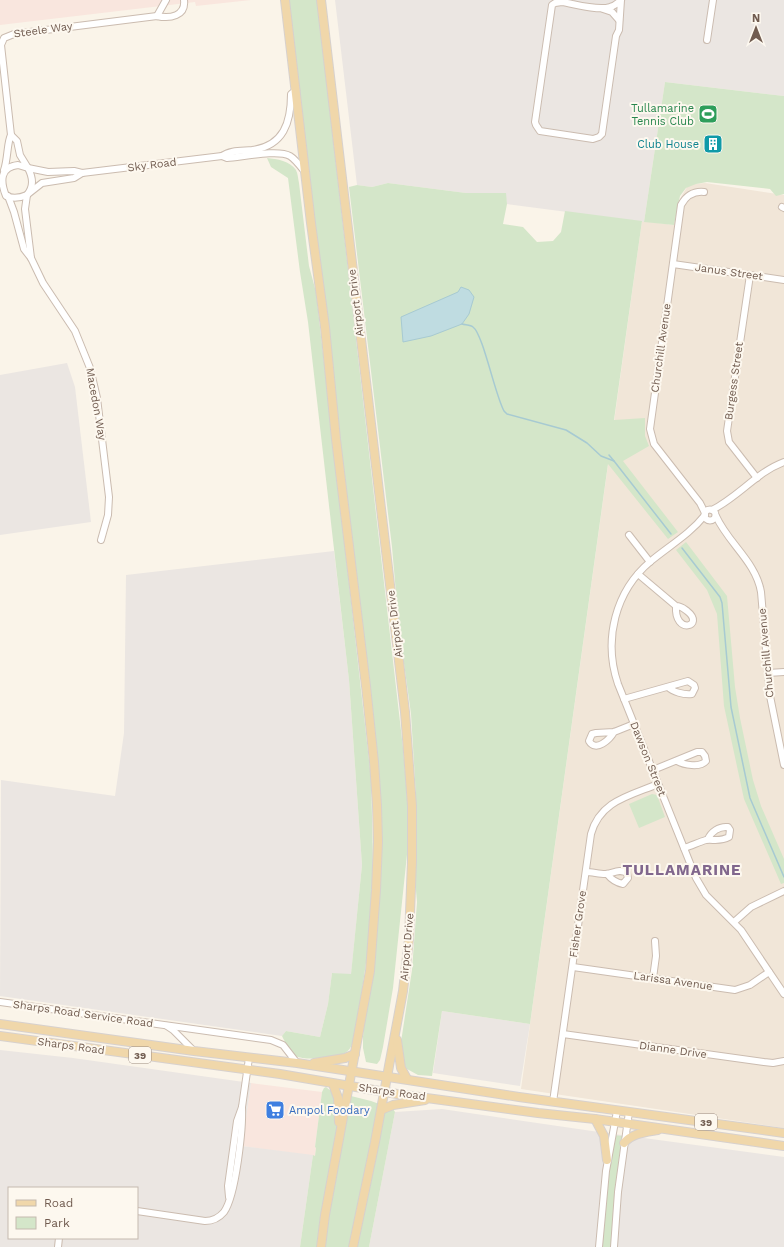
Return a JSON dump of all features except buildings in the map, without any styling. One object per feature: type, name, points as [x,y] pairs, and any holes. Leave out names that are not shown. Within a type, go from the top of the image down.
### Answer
[{"type":"main road","points":[[285,0],[325,327],[336,439],[367,694],[377,805],[374,932],[370,971],[321,1247]]},
{"type":"main road","name":"Airport Drive","points":[[321,0],[403,689],[412,806],[412,883],[406,960],[388,1076],[353,1247]]},
{"type":"main road","name":"Sharps Road","points":[[0,1024],[388,1076],[553,1102],[784,1133]]},
{"type":"main road","points":[[396,1031],[401,1068],[407,1079]]},
{"type":"main road","name":"Sharps Road","points":[[0,1036],[299,1077],[333,1084],[436,1099],[595,1119],[784,1146]]},
{"type":"main road","points":[[301,1064],[341,1059],[355,1054]]},
{"type":"main road","points":[[333,1084],[338,1098],[340,1135]]},
{"type":"main road","points":[[381,1110],[393,1105],[436,1099]]},
{"type":"main road","points":[[595,1119],[604,1136],[607,1160]]},
{"type":"main road","points":[[624,1143],[635,1135],[663,1129]]},
{"type":"street","points":[[158,16],[166,0]]},
{"type":"street","name":"Steele Way","points":[[28,168],[20,155],[17,141],[12,135],[1,45],[4,38],[14,34],[158,16],[167,18],[180,13],[185,5],[184,0]]},
{"type":"street","points":[[601,8],[616,5],[621,0]]},
{"type":"street","points":[[619,20],[612,12],[601,8],[562,2],[552,5],[535,122],[540,131],[593,139],[602,134],[616,36],[619,30],[621,0]]},
{"type":"street","points":[[707,40],[714,0]]},
{"type":"street","name":"Sky Road","points":[[28,168],[48,172],[74,171],[82,173],[222,156],[227,153],[261,148],[274,141],[282,133],[288,123],[291,108],[291,94],[296,90]]},
{"type":"street","name":"Steele Way","points":[[3,171],[8,156],[9,139],[12,135]]},
{"type":"street","name":"Sky Road","points":[[222,156],[227,158],[273,153],[284,154],[293,158],[305,172]]},
{"type":"street","points":[[0,193],[7,196],[17,198],[28,194],[32,180],[28,168],[18,165],[10,166],[3,171],[1,184],[7,196]]},
{"type":"street","name":"Sky Road","points":[[28,194],[42,183],[74,178],[82,173]]},
{"type":"street","name":"Churchill Avenue","points":[[704,192],[696,192],[684,199],[681,205],[650,429],[654,444],[752,568],[758,579],[761,592],[770,696],[784,765]]},
{"type":"street","name":"Macedon Way","points":[[28,194],[26,218],[32,252],[31,258]]},
{"type":"street","name":"Macedon Way","points":[[7,196],[14,212],[24,249],[31,258],[43,283],[69,321],[77,336],[86,354],[94,383],[109,498],[108,515],[101,540]]},
{"type":"street","name":"Janus Street","points":[[673,264],[784,280]]},
{"type":"street","name":"Burgess Street","points":[[750,275],[727,431],[729,442],[757,478]]},
{"type":"street","name":"Dawson Street","points":[[784,462],[769,469],[757,478],[650,562],[638,574],[630,584],[619,605],[612,638],[613,664],[618,684],[701,888],[706,895],[734,922],[784,994]]},
{"type":"street","points":[[630,535],[650,562]]},
{"type":"street","points":[[638,574],[676,606]]},
{"type":"street","points":[[768,673],[784,672]]},
{"type":"street","points":[[624,699],[668,687]]},
{"type":"street","points":[[614,732],[634,724]]},
{"type":"street","points":[[652,770],[677,761]]},
{"type":"street","name":"Fisher Grove","points":[[553,1102],[593,826],[603,811],[616,801],[658,784]]},
{"type":"street","points":[[684,848],[708,840]]},
{"type":"street","points":[[586,872],[607,874]]},
{"type":"street","points":[[734,922],[751,907],[784,891]]},
{"type":"street","points":[[653,978],[656,956],[655,940]]},
{"type":"street","name":"Larissa Avenue","points":[[572,967],[735,990],[750,985],[769,972]]},
{"type":"street","name":"Sharps Road Service Road","points":[[0,1002],[270,1040],[283,1046],[301,1064]]},
{"type":"street","name":"Sharps Road Service Road","points":[[166,1026],[173,1030],[194,1051]]},
{"type":"street","name":"Dianne Drive","points":[[563,1034],[764,1062],[773,1063],[784,1061]]},
{"type":"street","points":[[138,1211],[201,1221],[209,1221],[223,1213],[234,1186],[243,1122],[242,1106],[249,1058]]},
{"type":"street","points":[[599,1247],[607,1160],[617,1111]]},
{"type":"street","points":[[614,1247],[618,1192],[629,1112]]},
{"type":"shaded area","points":[[0,0],[251,0],[196,6],[195,2],[0,25]]},
{"type":"shaded area","points":[[335,0],[784,0],[784,96],[665,82],[644,222],[507,204],[505,193],[466,193],[388,183],[372,187],[357,185]]},
{"type":"shaded area","points":[[705,183],[784,195],[784,1128],[521,1089],[642,221],[674,225],[681,197],[687,187],[694,184]]},
{"type":"shaded area","points":[[67,363],[75,387],[91,522],[0,535],[0,375]]},
{"type":"shaded area","points":[[334,551],[349,680],[362,865],[351,975],[332,973],[328,1004],[320,1037],[286,1031],[282,1036],[0,996],[1,780],[115,796],[124,733],[126,575]]},
{"type":"shaded area","points":[[442,1011],[530,1024],[520,1086],[433,1073]]},
{"type":"shaded area","points":[[0,1050],[73,1058],[251,1083],[242,1146],[313,1155],[300,1247],[0,1247]]},
{"type":"shaded area","points":[[251,1083],[322,1092],[315,1156],[242,1146]]},
{"type":"shaded area","points":[[442,1109],[784,1157],[784,1247],[369,1247],[395,1112]]},
{"type":"green space","points":[[288,0],[317,0],[403,748],[407,798],[408,845],[393,988],[383,1047],[380,1060],[377,1064],[366,1062],[363,1048],[363,1037],[380,846]]},
{"type":"green space","points":[[665,82],[784,96],[784,194],[776,196],[770,189],[707,182],[696,184],[686,188],[680,196],[674,225],[644,222]]},
{"type":"green space","points":[[267,158],[290,164],[296,170],[298,175],[309,266],[316,292],[371,778],[373,859],[371,924],[354,1040],[350,1049],[345,1053],[321,1058],[300,1058],[296,1056],[286,1044],[282,1036],[286,1031],[320,1037],[328,1004],[332,973],[351,974],[362,865],[349,680],[308,322],[288,178],[271,167]]},
{"type":"green space","points":[[388,183],[466,193],[506,193],[507,204],[503,224],[523,227],[537,242],[553,241],[561,232],[565,211],[642,221],[614,420],[645,418],[645,436],[649,446],[623,461],[678,532],[668,539],[608,464],[530,1024],[442,1011],[432,1076],[418,1075],[407,1069],[402,1060],[401,1042],[412,970],[417,902],[415,879],[416,796],[411,714],[399,627],[392,547],[349,187],[357,185],[372,187]]},
{"type":"green space","points":[[686,542],[727,596],[735,687],[740,718],[753,780],[761,806],[784,859],[784,883],[781,884],[744,799],[724,706],[717,614],[707,590],[676,550]]},
{"type":"green space","points":[[652,794],[657,795],[665,817],[639,828],[629,804]]},
{"type":"green space","points":[[326,1087],[331,1091],[371,1101],[393,1109],[395,1112],[369,1247],[300,1247],[313,1155],[315,1156],[322,1092]]},
{"type":"green space","points":[[613,1135],[622,1136],[615,1188],[611,1247],[602,1247],[607,1186]]},
{"type":"water","points":[[461,287],[469,290],[474,297],[469,314],[462,324],[431,336],[403,342],[401,317],[458,292]]},
{"type":"waterway","points":[[462,324],[472,326],[477,332],[504,411],[507,414],[566,430],[587,443],[601,456],[614,461],[671,534]]},
{"type":"waterway","points":[[609,455],[614,461]]},
{"type":"waterway","points":[[682,548],[720,597],[722,603],[731,707],[750,798],[784,877]]},
{"type":"place","name":"Tullamarine Tennis Club","points":[[708,114]]},
{"type":"place","name":"Club House","points":[[713,144]]},
{"type":"place","name":"Ampol Foodary","points":[[275,1110]]},
{"type":"district","name":"TULLAMARINE","points":[[682,870]]}]
